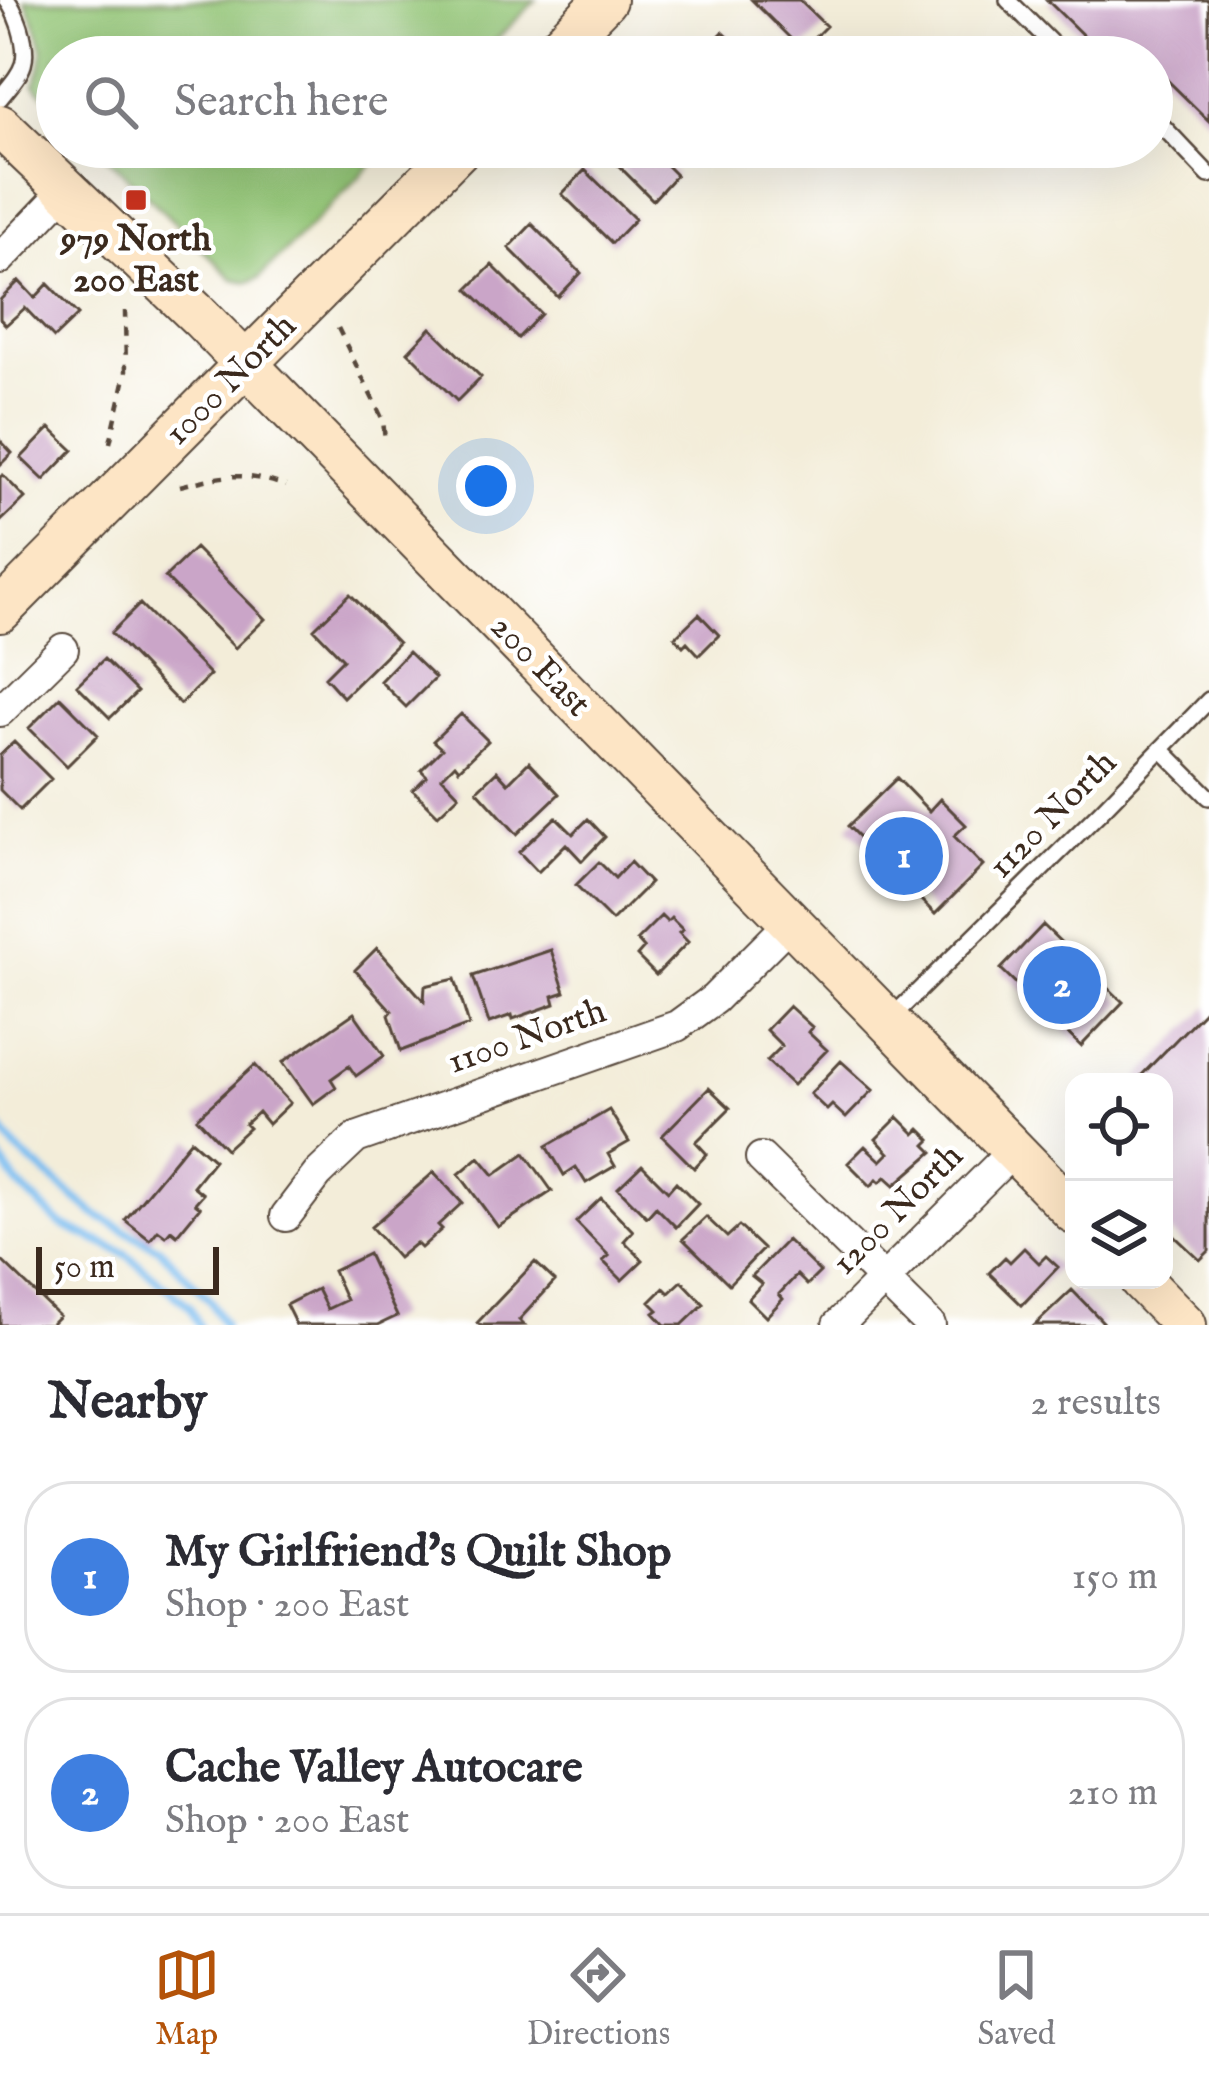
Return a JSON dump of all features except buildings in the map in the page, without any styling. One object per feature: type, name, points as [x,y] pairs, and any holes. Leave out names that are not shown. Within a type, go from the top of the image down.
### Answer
[{"type":"main road","points":[[570,36],[605,0]]},
{"type":"main road","name":"200 East","points":[[0,126],[36,160]]},
{"type":"main road","name":"200 East","points":[[45,168],[247,365],[1065,1203]]},
{"type":"main road","name":"1000 North","points":[[0,611],[440,168]]},
{"type":"main road","points":[[1150,1289],[1185,1325]]},
{"type":"street","points":[[0,259],[67,189]]},
{"type":"street","points":[[0,712],[63,649]]},
{"type":"street","name":"1100 North","points":[[286,1216],[318,1174],[356,1138],[676,1026],[714,999],[791,922]]},
{"type":"street","name":"1200 North","points":[[838,1325],[1014,1150]]},
{"type":"street","points":[[761,1158],[930,1325]]},
{"type":"lane","points":[[0,98],[22,73],[27,51],[7,0]]},
{"type":"lane","points":[[1008,0],[1044,36]]},
{"type":"lane","points":[[1173,138],[1209,175]]},
{"type":"lane","name":"1120 North","points":[[888,1021],[1209,700]]},
{"type":"lane","points":[[1161,749],[1209,797]]},
{"type":"path","points":[[110,443],[126,373],[125,311]]},
{"type":"path","points":[[338,328],[383,420],[386,440]]},
{"type":"path","points":[[180,486],[220,476],[254,475],[286,486]]},
{"type":"green space","points":[[25,0],[536,0],[500,36],[39,36]]},
{"type":"green space","points":[[119,168],[368,168],[259,278],[233,279]]},
{"type":"waterway","points":[[0,1128],[16,1149],[96,1215],[160,1249],[210,1301],[224,1325]]},
{"type":"waterway","points":[[0,1159],[17,1183],[60,1224],[126,1254],[189,1306],[199,1325]]},
{"type":"place","name":"979 North 200 East","points":[[136,200]]},
{"type":"place","name":"My Girlfriend's Quilt Shop","points":[[904,856]]},
{"type":"place","name":"Cache Valley Autocare","points":[[1062,985]]}]
